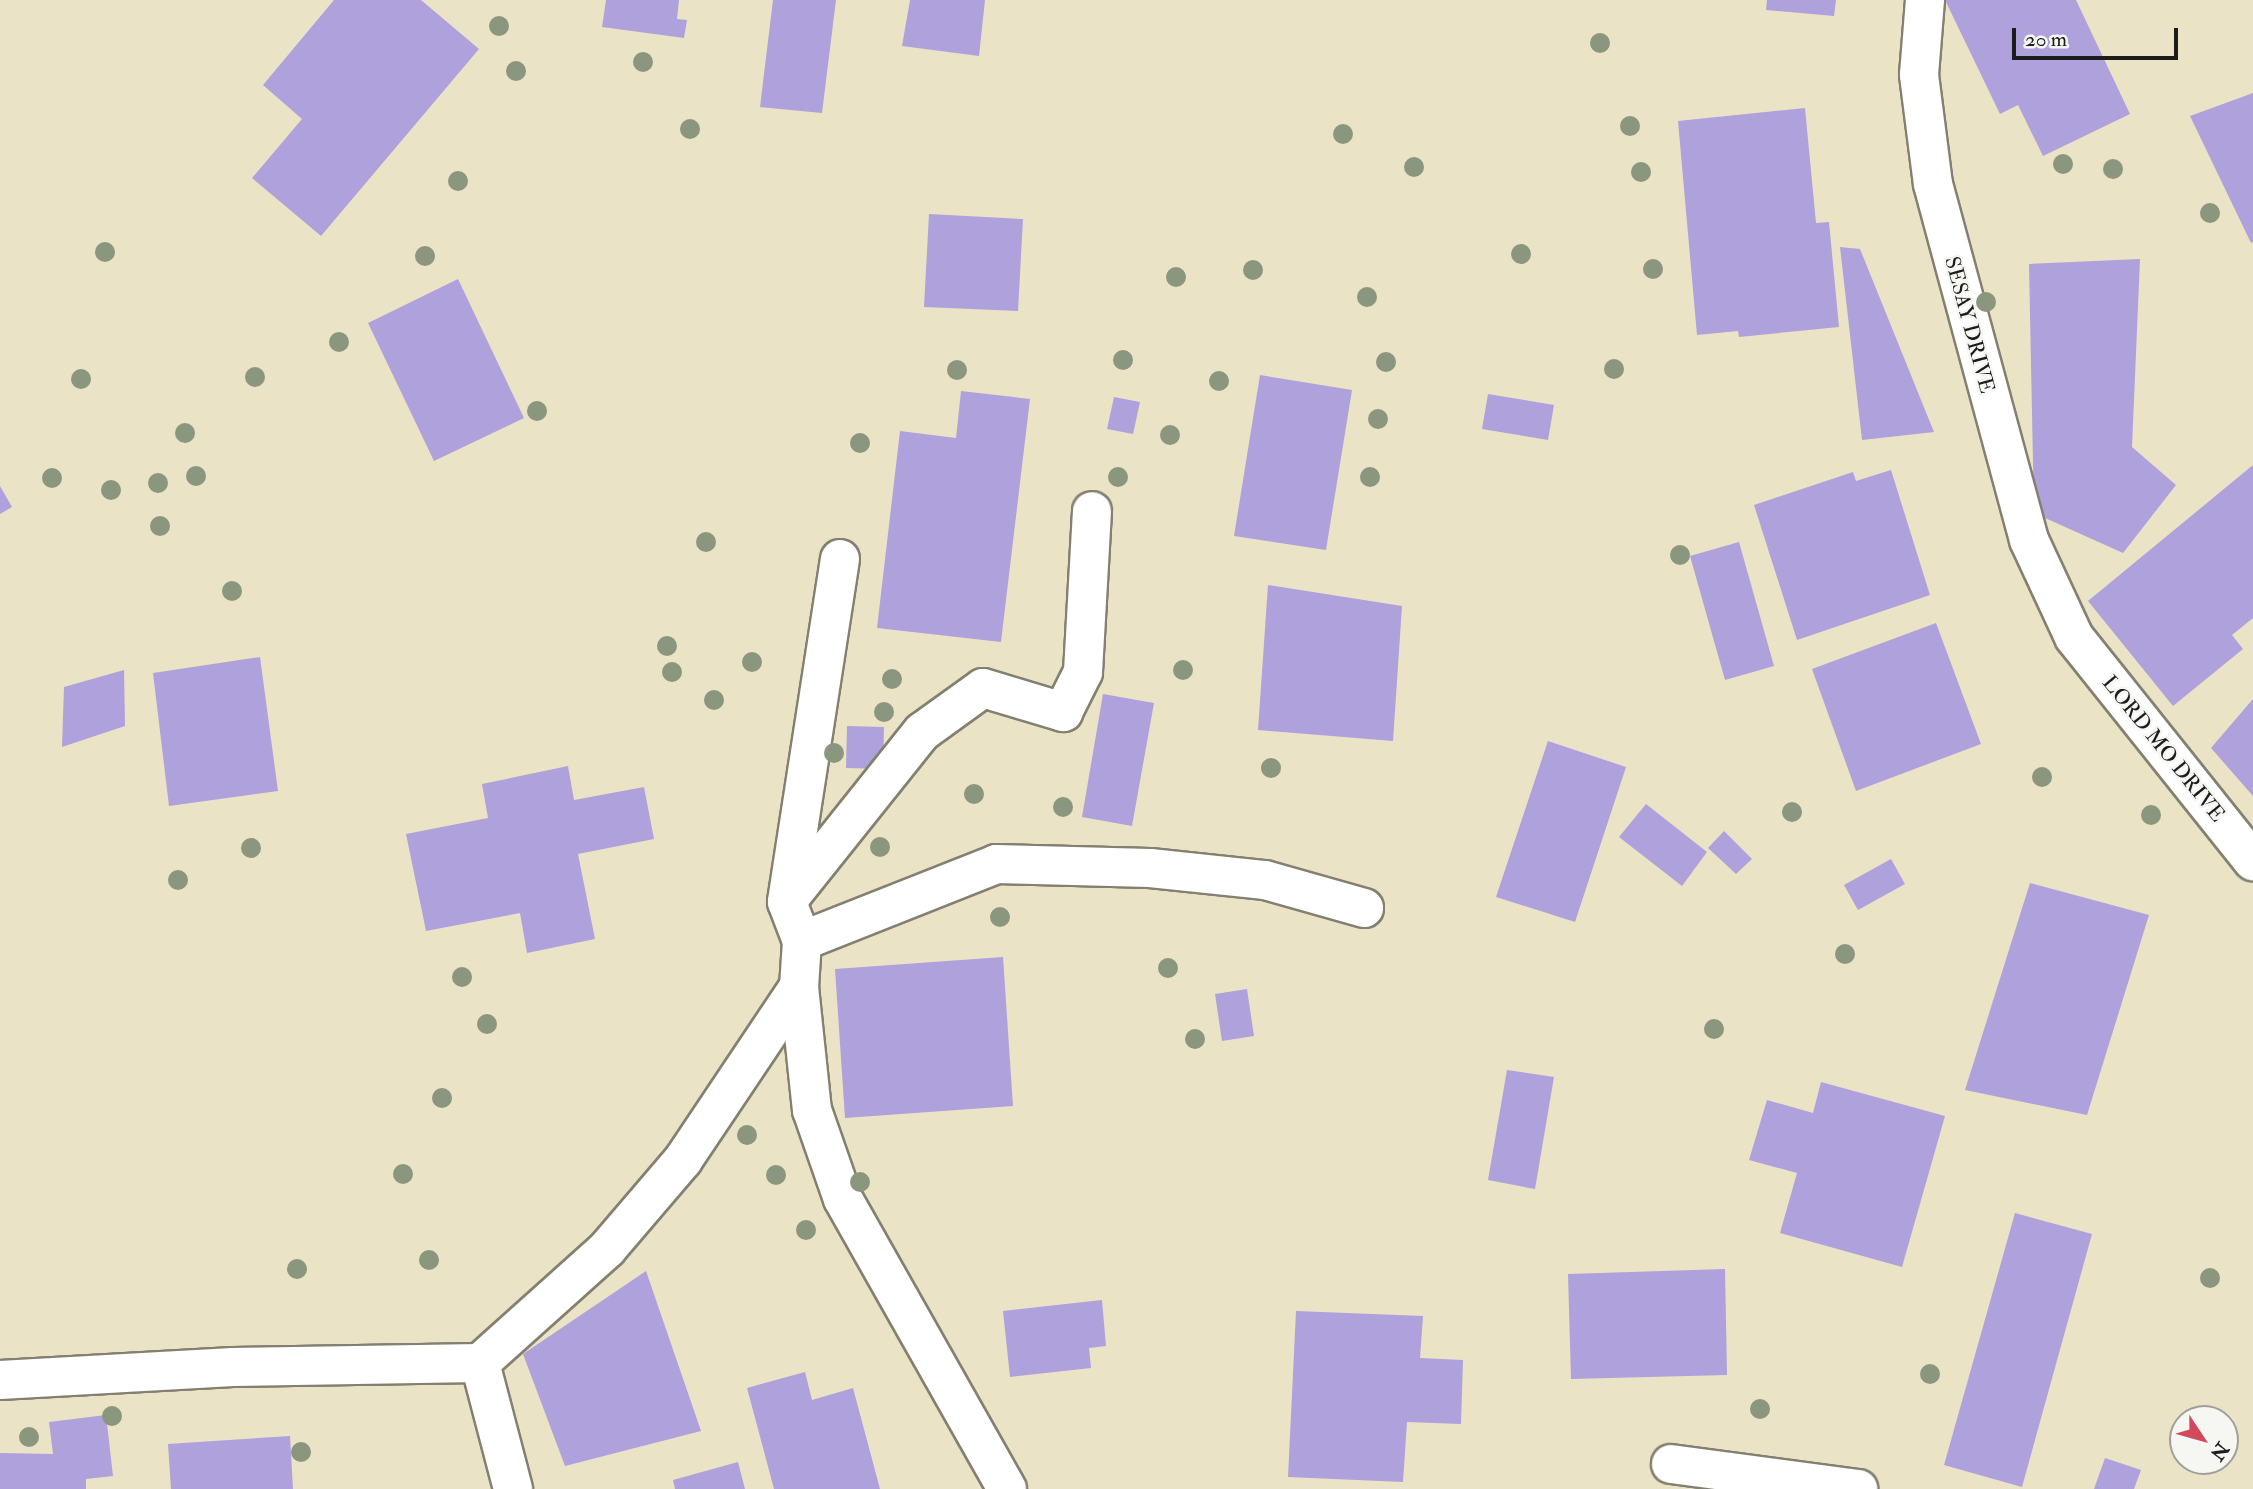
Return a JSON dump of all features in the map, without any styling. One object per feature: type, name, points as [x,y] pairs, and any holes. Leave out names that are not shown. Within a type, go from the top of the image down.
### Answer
[{"type":"street","name":"SESAY DRIVE","points":[[1925,0],[1919,75],[1933,184],[2029,540],[2074,637]]},
{"type":"street","points":[[787,902],[922,732],[983,688],[1063,712],[1083,672],[1092,511]]},
{"type":"street","points":[[840,559],[787,902],[802,941],[799,987],[813,1110],[843,1199],[1007,1489]]},
{"type":"street","name":"LORD MO DRIVE","points":[[2074,637],[2253,862]]},
{"type":"street","points":[[802,941],[996,864],[1150,868],[1265,880],[1364,908]]},
{"type":"street","points":[[0,1380],[233,1367],[480,1363],[607,1249],[683,1160],[799,987]]},
{"type":"street","points":[[480,1363],[513,1489]]},
{"type":"street","points":[[1671,1464],[1858,1489]]},
{"type":"building","points":[[334,0],[421,0],[479,49],[321,236],[252,178],[302,119],[263,85]]},
{"type":"building","points":[[606,0],[679,0],[677,19],[687,20],[684,38],[602,27]]},
{"type":"building","points":[[773,0],[836,0],[822,113],[760,107]]},
{"type":"building","points":[[910,0],[985,0],[979,56],[902,46]]},
{"type":"building","points":[[1767,0],[1836,0],[1834,16],[1766,10]]},
{"type":"building","points":[[1945,0],[2076,0],[2130,114],[2043,156],[2018,105],[2000,114]]},
{"type":"building","points":[[2253,93],[2253,242],[2251,243],[2190,116]]},
{"type":"building","points":[[1805,108],[1816,223],[1829,222],[1839,327],[1739,337],[1738,331],[1697,335],[1678,121]]},
{"type":"building","points":[[929,214],[1023,219],[1018,311],[924,307]]},
{"type":"building","points":[[1840,247],[1860,249],[1934,432],[1862,440]]},
{"type":"building","points":[[2140,259],[2132,447],[2176,485],[2123,553],[2034,513],[2029,264]]},
{"type":"building","points":[[458,279],[524,418],[434,461],[368,323]]},
{"type":"building","points":[[1260,375],[1352,390],[1326,550],[1234,536]]},
{"type":"building","points":[[961,391],[1030,399],[1001,642],[877,628],[900,431],[956,438]]},
{"type":"building","points":[[1488,394],[1554,405],[1548,440],[1482,429]]},
{"type":"building","points":[[1114,397],[1140,402],[1133,434],[1107,429]]},
{"type":"building","points":[[2253,465],[2253,618],[2232,635],[2243,649],[2173,706],[2088,601]]},
{"type":"building","points":[[1891,470],[1930,595],[1797,640],[1754,505],[1853,472],[1856,481]]},
{"type":"building","points":[[0,486],[12,507],[0,514]]},
{"type":"building","points":[[1739,542],[1774,666],[1725,680],[1690,556]]},
{"type":"building","points":[[1268,585],[1402,606],[1393,741],[1258,730]]},
{"type":"building","points":[[1936,623],[1981,744],[1856,791],[1812,669]]},
{"type":"building","points":[[260,657],[278,791],[169,806],[153,673]]},
{"type":"building","points":[[124,670],[125,726],[62,747],[64,687]]},
{"type":"building","points":[[1103,694],[1154,703],[1132,826],[1082,817]]},
{"type":"building","points":[[2253,699],[2253,796],[2211,748]]},
{"type":"building","points":[[847,726],[884,727],[883,769],[846,768]]},
{"type":"building","points":[[1548,741],[1626,767],[1575,922],[1496,897]]},
{"type":"building","points":[[568,766],[574,800],[644,787],[654,839],[578,854],[595,939],[527,953],[520,913],[426,931],[406,834],[488,818],[482,784]]},
{"type":"building","points":[[1646,804],[1707,852],[1682,886],[1619,837]]},
{"type":"building","points":[[1724,831],[1752,859],[1736,874],[1708,848]]},
{"type":"building","points":[[1891,859],[1905,884],[1858,910],[1844,885]]},
{"type":"building","points":[[2030,883],[2149,915],[2087,1115],[1965,1090]]},
{"type":"building","points":[[1003,957],[1013,1106],[845,1118],[835,969]]},
{"type":"building","points":[[1247,989],[1254,1036],[1222,1041],[1215,994]]},
{"type":"building","points":[[1507,1070],[1554,1077],[1535,1189],[1488,1180]]},
{"type":"building","points":[[1821,1082],[1945,1116],[1902,1267],[1780,1233],[1797,1173],[1749,1160],[1767,1100],[1813,1113]]},
{"type":"building","points":[[2015,1213],[2092,1234],[2022,1487],[1944,1465]]},
{"type":"building","points":[[1725,1269],[1727,1375],[1571,1379],[1568,1274]]},
{"type":"building","points":[[646,1271],[701,1431],[565,1466],[523,1354]]},
{"type":"building","points":[[1102,1300],[1106,1346],[1089,1348],[1091,1368],[1010,1377],[1003,1311]]},
{"type":"building","points":[[1296,1311],[1423,1316],[1420,1358],[1463,1360],[1461,1424],[1407,1422],[1403,1482],[1288,1477]]},
{"type":"building","points":[[805,1372],[812,1400],[853,1388],[880,1489],[774,1489],[747,1388]]},
{"type":"building","points":[[106,1415],[113,1476],[86,1479],[86,1489],[0,1489],[0,1453],[53,1454],[49,1422]]},
{"type":"building","points":[[290,1436],[293,1489],[171,1489],[168,1444]]},
{"type":"building","points":[[2105,1458],[2141,1470],[2134,1489],[2094,1489]]},
{"type":"building","points":[[738,1462],[745,1489],[675,1489],[673,1480]]}]
